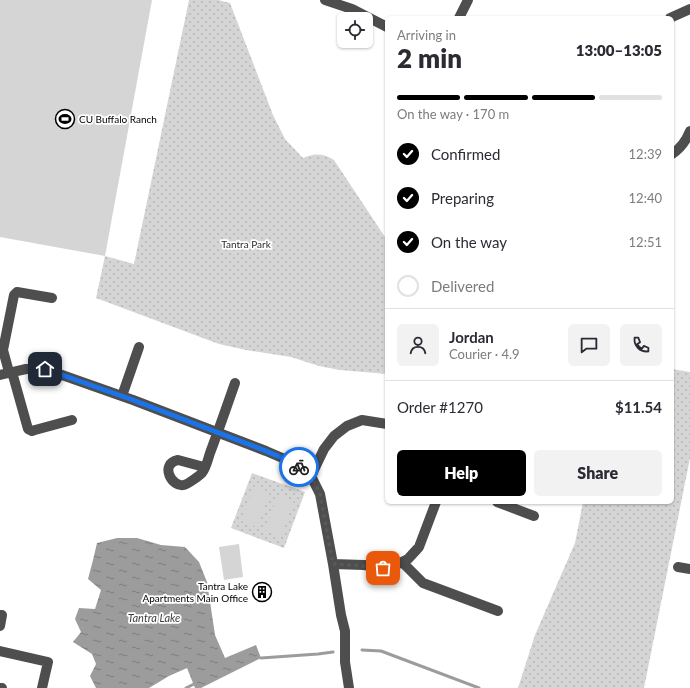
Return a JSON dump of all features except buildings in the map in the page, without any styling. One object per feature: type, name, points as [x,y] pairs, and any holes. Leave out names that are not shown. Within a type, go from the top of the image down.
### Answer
[{"type":"street","points":[[325,0],[352,9],[385,26]]},
{"type":"street","points":[[460,16],[468,0]]},
{"type":"street","points":[[674,17],[689,13]]},
{"type":"street","points":[[674,153],[686,142],[690,131]]},
{"type":"street","points":[[52,298],[17,292],[14,296],[3,350],[7,373],[28,429],[32,431],[72,420]]},
{"type":"street","points":[[122,396],[139,347]]},
{"type":"street","points":[[7,373],[26,369],[45,369],[122,396],[266,451],[294,463],[311,476],[320,494],[333,564],[345,631],[345,662],[349,688]]},
{"type":"street","points":[[204,467],[218,433],[235,382]]},
{"type":"street","points":[[311,476],[324,449],[334,436],[347,426],[362,420],[385,424]]},
{"type":"street","points":[[333,564],[383,568],[394,566],[408,559],[418,547],[435,504]]},
{"type":"street","points":[[502,504],[534,516]]},
{"type":"street","points":[[402,562],[423,583],[498,611]]},
{"type":"street","points":[[678,567],[690,569]]},
{"type":"street","points":[[0,615],[2,615],[0,626]]},
{"type":"street","points":[[0,651],[48,662],[42,688]]},
{"type":"green space","name":"CU Buffalo Ranch","points":[[0,0],[152,0],[105,256],[0,237]]},
{"type":"green space","name":"Tantra Park","points":[[189,0],[218,0],[230,3],[273,115],[285,139],[303,158],[318,154],[334,160],[385,237],[385,374],[340,370],[319,366],[291,357],[219,344],[96,298],[105,256],[134,264]]},
{"type":"green space","points":[[674,369],[690,372],[690,458],[644,688],[518,688],[535,635],[575,543],[583,504],[674,504]]},
{"type":"green space","points":[[252,473],[305,492],[284,548],[231,528]]},
{"type":"green space","points":[[254,486],[270,492],[257,527],[241,521]]},
{"type":"green space","points":[[278,495],[294,501],[281,536],[265,530]]},
{"type":"green space","points":[[239,544],[243,577],[224,580],[219,547]]},
{"type":"water","name":"Tantra Lake","points":[[117,538],[137,538],[161,545],[185,547],[199,562],[207,582],[215,635],[225,658],[256,645],[261,658],[201,688],[195,688],[187,668],[169,676],[149,688],[96,688],[90,676],[96,664],[92,654],[73,642],[81,632],[75,619],[79,608],[95,609],[101,590],[88,579],[97,543]]},
{"type":"waterway","points":[[362,650],[381,651],[479,688]]},
{"type":"waterway","points":[[261,658],[333,652]]},
{"type":"waterway","points":[[186,688],[194,684]]},
{"type":"way so far","points":[[299,467],[311,476],[320,494],[333,564],[383,568]]},
{"type":"place","name":"CU Buffalo Ranch","points":[[65,119]]},
{"type":"place","name":"Tantra Lake Apartments Main Office","points":[[262,592]]},
{"type":"route","points":[[45,369],[133,400],[266,451],[294,463],[299,467]]}]
